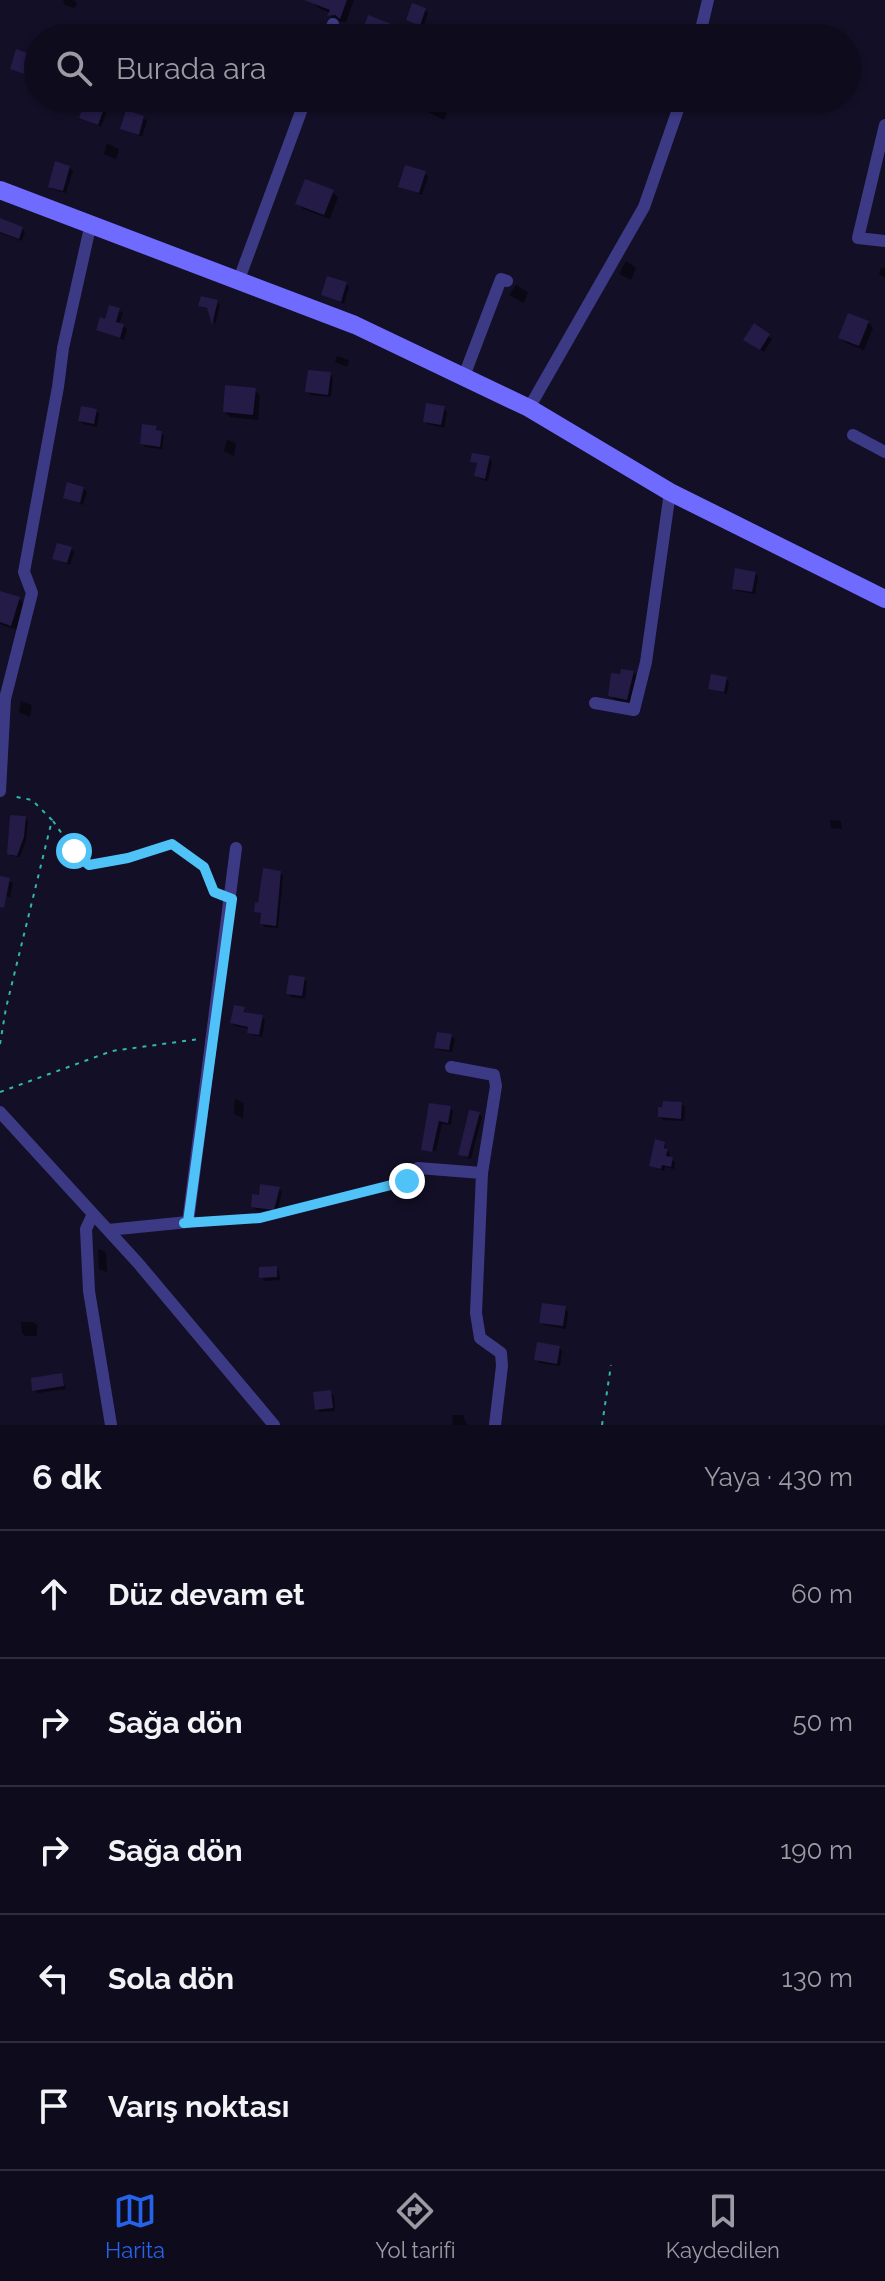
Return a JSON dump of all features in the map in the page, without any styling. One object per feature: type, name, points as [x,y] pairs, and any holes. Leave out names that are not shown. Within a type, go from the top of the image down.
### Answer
[{"type":"main road","points":[[0,190],[355,325],[529,408],[670,492],[885,599]]},
{"type":"street","points":[[702,24],[708,0]]},
{"type":"street","points":[[238,282],[301,112]]},
{"type":"street","points":[[529,408],[644,207],[677,112]]},
{"type":"street","points":[[885,125],[858,238],[885,241]]},
{"type":"street","points":[[5,793],[5,699],[32,593],[24,572],[63,348],[91,223]]},
{"type":"street","points":[[464,376],[501,279],[507,281]]},
{"type":"street","points":[[853,435],[885,452]]},
{"type":"street","points":[[595,703],[634,710],[646,662],[670,492]]},
{"type":"street","points":[[108,1230],[188,1222],[232,899],[236,848]]},
{"type":"street","points":[[451,1067],[494,1075],[496,1086],[482,1173],[476,1313],[480,1338],[501,1353],[495,1425]]},
{"type":"street","points":[[0,1112],[108,1230],[274,1425]]},
{"type":"street","points":[[418,1168],[482,1173]]},
{"type":"street","points":[[93,1214],[86,1229],[89,1291],[111,1425]]},
{"type":"path","points":[[5,793],[32,800],[89,865],[128,858],[172,844],[204,867],[214,892],[232,899]]},
{"type":"path","points":[[0,1044],[52,820]]},
{"type":"path","points":[[0,1092],[112,1051],[211,1037]]},
{"type":"path","points":[[184,1223],[260,1218],[407,1181],[418,1168]]},
{"type":"path","points":[[602,1425],[611,1365]]},
{"type":"building","points":[[304,0],[347,0],[340,19],[335,15],[327,16],[330,10]]},
{"type":"building","points":[[412,3],[426,8],[421,24],[406,20]]},
{"type":"building","points":[[368,15],[391,24],[365,24]]},
{"type":"building","points":[[16,49],[24,52],[24,74],[10,69]]},
{"type":"building","points":[[81,112],[103,112],[98,125],[79,118]]},
{"type":"building","points":[[125,112],[144,116],[139,135],[120,129]]},
{"type":"building","points":[[55,161],[70,166],[63,191],[48,187]]},
{"type":"building","points":[[405,165],[426,171],[419,193],[398,187]]},
{"type":"building","points":[[305,179],[334,190],[324,215],[295,204]]},
{"type":"building","points":[[0,218],[23,227],[19,239],[0,232]]},
{"type":"building","points":[[327,276],[347,282],[341,302],[321,295]]},
{"type":"building","points":[[201,296],[218,300],[212,325],[207,308],[198,306]]},
{"type":"building","points":[[109,305],[120,308],[116,322],[124,324],[120,338],[96,330],[100,317],[105,319]]},
{"type":"building","points":[[848,313],[869,321],[859,346],[838,338]]},
{"type":"building","points":[[754,323],[770,334],[760,350],[743,340]]},
{"type":"building","points":[[308,370],[331,372],[328,395],[305,392]]},
{"type":"building","points":[[225,385],[256,388],[253,415],[223,412]]},
{"type":"building","points":[[426,403],[445,406],[441,425],[423,422]]},
{"type":"building","points":[[81,406],[97,409],[94,424],[78,421]]},
{"type":"building","points":[[142,424],[157,426],[156,430],[162,431],[160,447],[140,444]]},
{"type":"building","points":[[472,453],[490,456],[485,479],[474,476],[477,463],[470,462]]},
{"type":"building","points":[[67,482],[84,487],[80,503],[63,498]]},
{"type":"building","points":[[57,543],[72,547],[67,563],[52,559]]},
{"type":"building","points":[[735,568],[756,572],[752,592],[732,589]]},
{"type":"building","points":[[0,591],[20,597],[11,626],[0,622]]},
{"type":"building","points":[[621,669],[634,671],[627,700],[608,696],[611,673],[620,674]]},
{"type":"building","points":[[711,674],[727,677],[724,692],[708,689]]},
{"type":"building","points":[[10,815],[26,816],[24,837],[17,856],[7,854]]},
{"type":"building","points":[[263,868],[281,871],[276,926],[260,924],[261,913],[254,912]]},
{"type":"building","points":[[0,876],[10,878],[4,908],[0,907]]},
{"type":"building","points":[[289,975],[305,977],[302,996],[286,994]]},
{"type":"building","points":[[234,1005],[245,1007],[244,1012],[263,1015],[259,1035],[247,1033],[248,1027],[230,1023]]},
{"type":"building","points":[[437,1032],[452,1034],[449,1050],[434,1048]]},
{"type":"building","points":[[663,1101],[682,1102],[681,1119],[658,1117],[658,1107],[662,1107]]},
{"type":"building","points":[[429,1103],[451,1106],[448,1123],[439,1121],[432,1152],[421,1150]]},
{"type":"building","points":[[469,1110],[480,1112],[468,1157],[458,1155]]},
{"type":"building","points":[[655,1139],[665,1142],[664,1148],[668,1149],[666,1156],[673,1157],[671,1167],[662,1165],[661,1169],[649,1166]]},
{"type":"building","points":[[260,1184],[280,1187],[274,1210],[251,1207],[252,1194],[259,1195]]},
{"type":"building","points":[[277,1266],[277,1277],[259,1278],[259,1267]]},
{"type":"building","points":[[542,1303],[566,1306],[563,1326],[539,1323]]},
{"type":"building","points":[[537,1342],[560,1346],[557,1364],[534,1360]]},
{"type":"building","points":[[62,1373],[64,1386],[32,1391],[31,1378]]},
{"type":"building","points":[[331,1390],[333,1408],[315,1410],[313,1392]]},
{"type":"route","points":[[74,851],[89,865],[128,858],[172,844],[204,867],[214,892],[232,899],[188,1222],[184,1223],[260,1218],[407,1181]]}]
